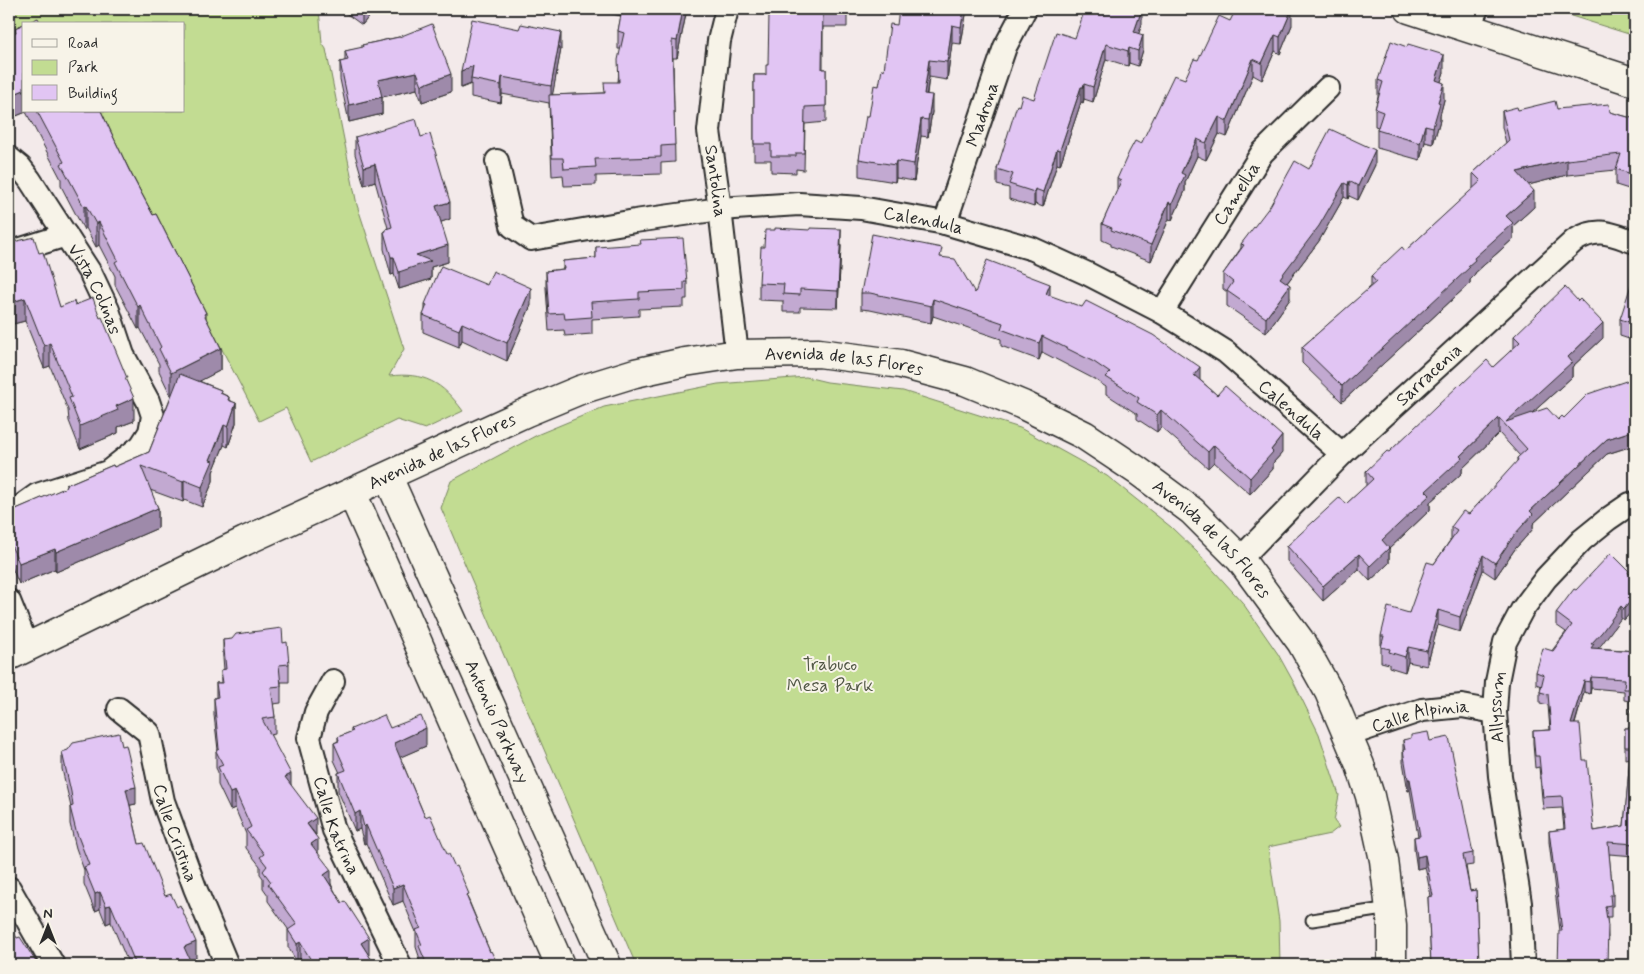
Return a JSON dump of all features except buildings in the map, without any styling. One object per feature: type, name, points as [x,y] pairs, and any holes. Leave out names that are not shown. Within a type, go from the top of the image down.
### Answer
[{"type":"main road","points":[[1409,9],[1472,18],[1635,82]]},
{"type":"main road","name":"Avenida de las Flores","points":[[14,650],[352,492],[527,412],[580,390],[635,373],[736,354],[819,353],[901,364],[965,382],[998,395],[1084,435],[1192,511],[1240,559],[1300,642],[1329,692],[1348,735],[1370,796],[1384,860],[1392,926],[1392,965]]},
{"type":"main road","name":"Antonio Parkway","points":[[388,477],[607,965]]},
{"type":"main road","points":[[352,492],[560,965]]},
{"type":"street","name":"Santolina","points":[[727,9],[719,40],[709,131],[720,209],[736,354]]},
{"type":"street","name":"Madrona","points":[[945,223],[1005,47],[1025,9]]},
{"type":"street","name":"Camellia","points":[[1162,312],[1262,153],[1328,88]]},
{"type":"street","name":"Vista Colinas","points":[[9,158],[25,174],[91,274],[108,310],[123,355],[148,401],[153,416],[150,432],[141,446],[108,472],[37,495],[9,515]]},
{"type":"street","name":"Calendula","points":[[497,161],[512,226],[532,239],[635,221],[720,209],[799,204],[860,208],[945,223],[1033,250],[1088,274],[1162,312],[1226,352],[1342,454]]},
{"type":"street","name":"Sarracenia","points":[[1240,559],[1342,454],[1574,241],[1584,234],[1596,232],[1607,233],[1635,242]]},
{"type":"street","points":[[9,254],[66,235]]},
{"type":"street","name":"Allyssum","points":[[1523,965],[1520,903],[1500,776],[1495,712],[1497,682],[1505,642],[1522,610],[1546,578],[1582,540],[1608,519],[1630,504],[1635,503]]},
{"type":"street","points":[[9,601],[14,650]]},
{"type":"street","name":"Calle Katrina","points":[[333,681],[316,712],[309,738],[334,830],[400,965]]},
{"type":"street","name":"Calle Alpinia","points":[[1348,735],[1422,710],[1462,706],[1495,712]]},
{"type":"street","name":"Calle Cristina","points":[[119,709],[149,733],[163,801],[195,888],[227,965]]},
{"type":"street","points":[[9,888],[53,965]]},
{"type":"lane","points":[[1312,920],[1390,908]]},
{"type":"green space","points":[[9,9],[319,9],[322,43],[326,49],[357,205],[404,349],[389,376],[412,376],[431,381],[448,393],[463,411],[425,429],[397,420],[311,462],[286,408],[259,421],[100,112],[185,112],[185,22],[22,22],[22,34],[9,37]]},
{"type":"green space","points":[[1549,9],[1635,9],[1635,36]]},
{"type":"green space","name":"Trabuco Mesa Park","points":[[806,377],[827,382],[903,391],[1020,428],[1107,476],[1171,527],[1197,552],[1242,602],[1278,654],[1294,683],[1319,734],[1339,795],[1334,821],[1339,827],[1330,834],[1268,847],[1279,921],[1280,965],[636,965],[441,508],[451,481],[539,434],[604,407],[718,384]]}]
